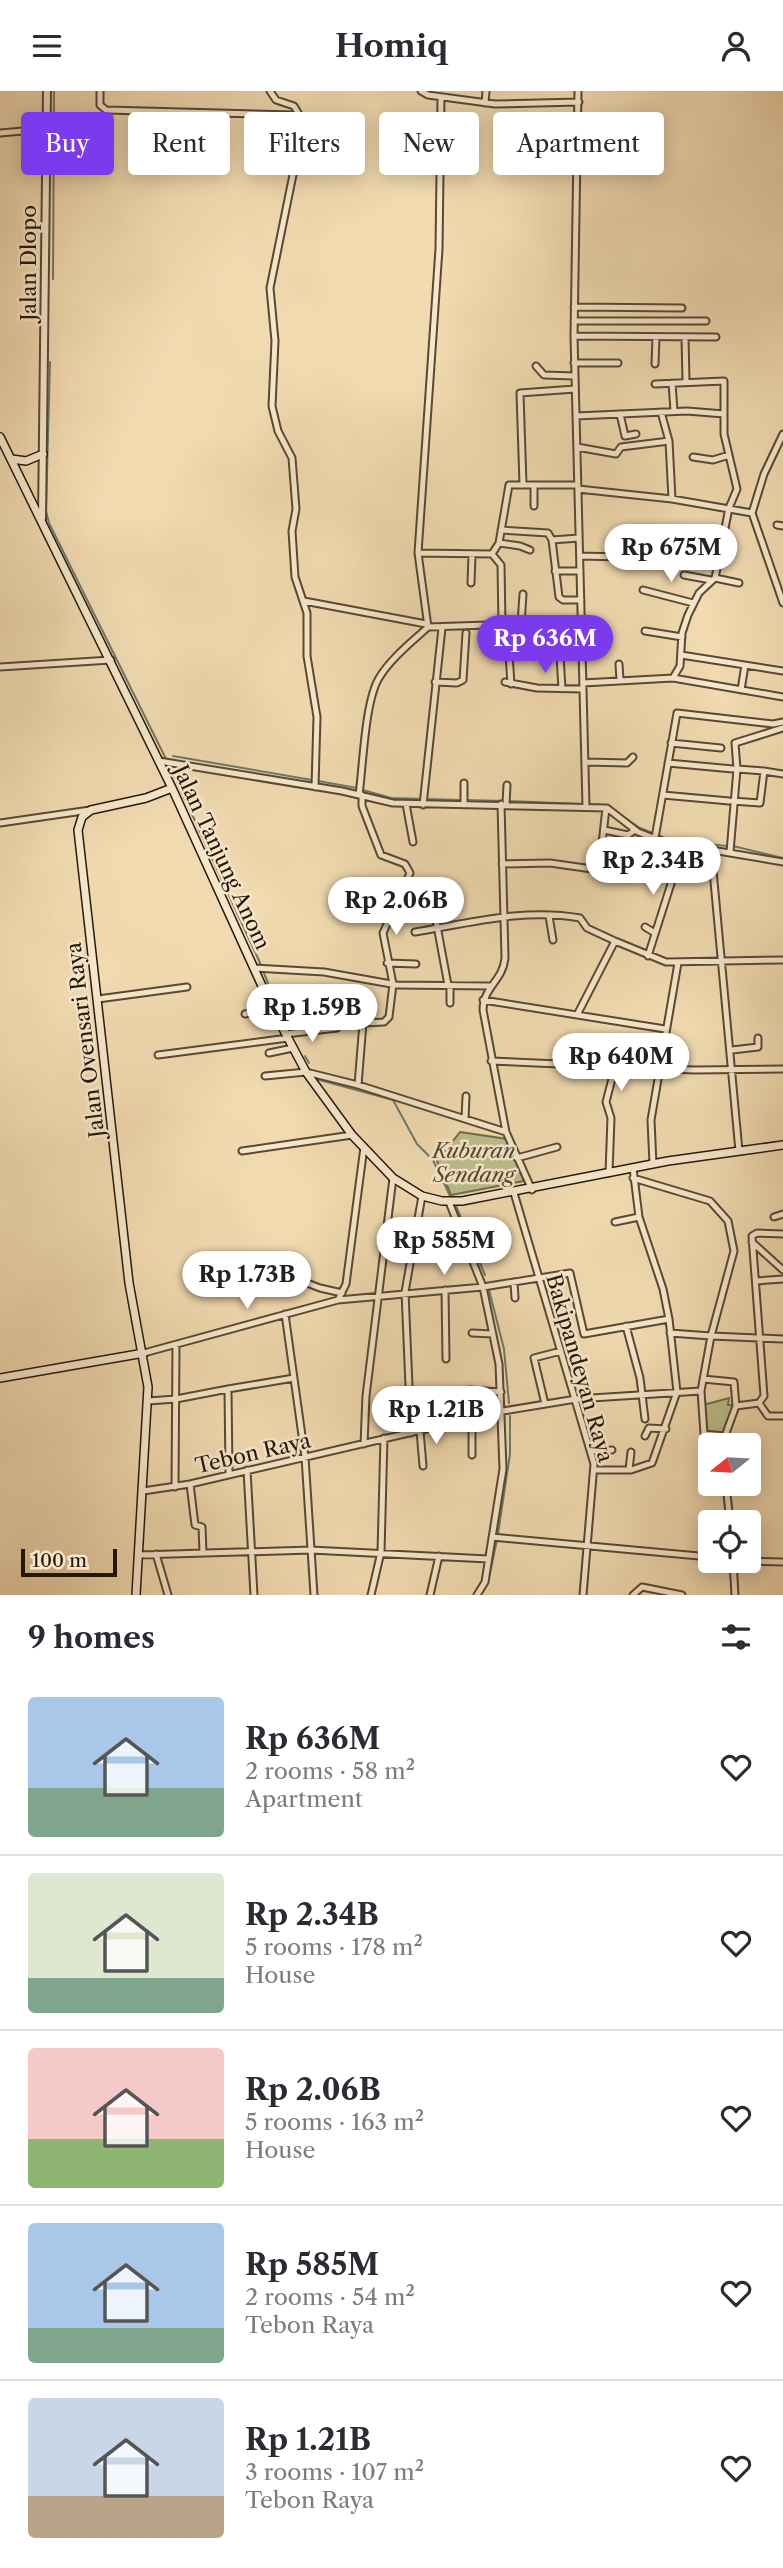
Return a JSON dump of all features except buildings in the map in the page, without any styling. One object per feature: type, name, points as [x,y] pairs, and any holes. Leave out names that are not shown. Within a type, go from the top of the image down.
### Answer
[{"type":"main road","name":"Jalan Tanjung Anom","points":[[0,437],[111,660],[165,761],[172,788],[260,969],[272,1008],[293,1048],[306,1072],[352,1135],[393,1178],[422,1196],[449,1202],[532,1190],[653,1164],[783,1145]]},
{"type":"main road","points":[[12,459],[26,461],[43,454]]},
{"type":"main road","points":[[92,810],[146,798],[172,788]]},
{"type":"main road","name":"Jalan Ovensari Raya","points":[[92,810],[82,817],[78,830],[129,1283],[144,1353],[148,1401],[136,1595]]},
{"type":"main road","points":[[0,1378],[144,1353]]},
{"type":"street","name":"Jalan Dlopo","points":[[47,91],[47,112]]},
{"type":"street","points":[[100,91],[100,105],[106,110],[244,114]]},
{"type":"street","points":[[270,91],[275,100],[293,106],[300,116],[297,155],[270,288],[275,341],[272,406],[278,431],[292,459],[296,509],[292,531],[294,565],[309,627],[307,656],[317,717],[315,783]]},
{"type":"street","points":[[421,91],[441,97],[485,103],[579,102]]},
{"type":"street","points":[[461,91],[461,100]]},
{"type":"street","points":[[485,103],[486,91]]},
{"type":"street","points":[[578,91],[574,336],[586,805]]},
{"type":"street","points":[[427,626],[418,553],[439,249],[441,97]]},
{"type":"street","points":[[0,133],[21,131]]},
{"type":"street","name":"Jalan Dlopo","points":[[42,519],[46,175]]},
{"type":"street","points":[[574,307],[682,308]]},
{"type":"street","points":[[574,321],[706,321]]},
{"type":"street","points":[[574,336],[716,337]]},
{"type":"street","points":[[655,364],[656,337]]},
{"type":"street","points":[[685,337],[686,381]]},
{"type":"street","points":[[575,363],[618,363]]},
{"type":"street","points":[[536,366],[540,373],[550,376],[575,376]]},
{"type":"street","points":[[655,384],[724,381],[724,414],[729,455],[738,484],[729,508],[713,579],[693,603],[682,638],[678,672],[673,678]]},
{"type":"street","points":[[672,383],[674,411]]},
{"type":"street","points":[[523,484],[520,393],[575,389]]},
{"type":"street","points":[[576,416],[674,411],[724,414]]},
{"type":"street","points":[[661,412],[669,442],[672,499]]},
{"type":"street","points":[[620,414],[628,445]]},
{"type":"street","points":[[625,436],[636,434]]},
{"type":"street","points":[[783,434],[765,474],[752,513],[783,603]]},
{"type":"street","points":[[577,447],[616,454],[620,447],[628,445],[669,442]]},
{"type":"street","points":[[693,457],[713,460],[729,455]]},
{"type":"street","points":[[492,555],[499,543],[508,486],[523,484],[578,487],[752,513]]},
{"type":"street","points":[[534,485],[534,506]]},
{"type":"street","points":[[580,556],[665,558],[673,543],[673,529]]},
{"type":"street","points":[[501,530],[548,533],[552,540],[559,597],[581,600]]},
{"type":"street","points":[[552,540],[579,538]]},
{"type":"street","points":[[499,543],[520,545],[530,551]]},
{"type":"street","points":[[673,543],[720,551]]},
{"type":"street","points":[[418,553],[492,555],[501,565],[508,683],[562,689],[620,680],[673,678],[783,697]]},
{"type":"street","points":[[471,583],[472,555]]},
{"type":"street","points":[[555,571],[580,571]]},
{"type":"street","points":[[684,575],[739,583]]},
{"type":"street","points":[[643,590],[693,603]]},
{"type":"street","points":[[522,624],[523,594]]},
{"type":"street","points":[[304,601],[442,628],[582,622]]},
{"type":"street","points":[[558,623],[562,689]]},
{"type":"street","points":[[358,1085],[362,1026],[365,1022],[388,1020],[393,984],[383,933],[410,873],[405,864],[381,855],[362,806],[360,792],[371,703],[378,680],[427,626]]},
{"type":"street","points":[[423,800],[442,628]]},
{"type":"street","points":[[645,631],[682,638]]},
{"type":"street","points":[[435,681],[457,683],[463,680],[466,633]]},
{"type":"street","points":[[681,655],[783,671]]},
{"type":"street","points":[[0,667],[111,660]]},
{"type":"street","points":[[619,664],[620,680]]},
{"type":"street","points":[[741,690],[745,665]]},
{"type":"street","points":[[656,836],[677,713],[773,724],[783,722]]},
{"type":"street","points":[[730,848],[737,740],[783,728]]},
{"type":"street","points":[[671,743],[721,748]]},
{"type":"street","points":[[585,762],[627,763],[633,757]]},
{"type":"street","points":[[165,761],[315,783],[406,804],[423,800],[586,805],[606,808],[615,812],[635,830],[683,846],[730,848],[783,862]]},
{"type":"street","points":[[668,763],[783,774]]},
{"type":"street","points":[[663,795],[760,803],[764,771]]},
{"type":"street","points":[[464,783],[464,801]]},
{"type":"street","points":[[507,785],[502,864],[504,968],[483,1000],[491,1061],[506,1132],[532,1190]]},
{"type":"street","points":[[406,804],[413,842]]},
{"type":"street","points":[[502,864],[550,863],[597,870],[601,865],[606,808]]},
{"type":"street","points":[[0,823],[92,810]]},
{"type":"street","points":[[604,829],[628,835],[635,830]]},
{"type":"street","points":[[648,956],[683,846]]},
{"type":"street","points":[[711,849],[724,958],[739,1151]]},
{"type":"street","points":[[435,915],[450,1003]]},
{"type":"street","points":[[415,932],[503,915],[580,918],[587,928],[615,941],[648,956],[678,963],[724,958],[783,960]]},
{"type":"street","points":[[549,916],[553,940]]},
{"type":"street","points":[[645,927],[655,933]]},
{"type":"street","points":[[577,1015],[615,941]]},
{"type":"street","points":[[653,1164],[650,1132],[678,963]]},
{"type":"street","points":[[387,964],[416,964]]},
{"type":"street","points":[[260,969],[324,972],[393,984],[490,986]]},
{"type":"street","points":[[98,999],[187,987]]},
{"type":"street","points":[[483,1000],[665,1029]]},
{"type":"street","points":[[245,1014],[272,1008]]},
{"type":"street","points":[[158,1055],[337,1028]]},
{"type":"street","points":[[732,1050],[758,1047],[758,1038]]},
{"type":"street","points":[[270,1053],[293,1048]]},
{"type":"street","points":[[491,1061],[615,1067],[783,1069]]},
{"type":"street","points":[[609,1173],[611,1118],[606,1102],[615,1067]]},
{"type":"street","points":[[265,1076],[306,1072],[358,1085],[506,1132]]},
{"type":"street","points":[[465,1119],[466,1096]]},
{"type":"street","points":[[242,1151],[352,1135]]},
{"type":"street","points":[[338,1300],[346,1284],[364,1147]]},
{"type":"street","points":[[517,1158],[557,1147]]},
{"type":"street","points":[[595,1470],[629,1470],[652,1463],[677,1392],[669,1319],[663,1289],[639,1217],[633,1168]]},
{"type":"street","points":[[364,1444],[377,1294],[393,1178]]},
{"type":"street","points":[[633,1178],[710,1201],[727,1220],[734,1251],[711,1336],[701,1391],[705,1433]]},
{"type":"street","name":"Bakipandeyan Raya","points":[[514,1193],[592,1451],[595,1470],[583,1595]]},
{"type":"street","points":[[411,1433],[405,1292],[422,1196]]},
{"type":"street","points":[[449,1202],[484,1287],[505,1411],[503,1469],[495,1537],[485,1582],[477,1595]]},
{"type":"street","points":[[774,1217],[783,1214]]},
{"type":"street","points":[[615,1222],[639,1217]]},
{"type":"street","points":[[760,1403],[764,1396],[752,1236],[757,1233],[783,1234]]},
{"type":"street","points":[[752,1242],[783,1270]]},
{"type":"street","points":[[414,1243],[439,1253]]},
{"type":"street","points":[[268,1268],[320,1288],[342,1293]]},
{"type":"street","points":[[144,1353],[338,1300],[377,1294],[484,1287],[572,1275],[584,1334],[669,1319]]},
{"type":"street","points":[[756,1281],[783,1279]]},
{"type":"street","points":[[514,1282],[515,1298]]},
{"type":"street","points":[[346,1284],[356,1297]]},
{"type":"street","points":[[445,1290],[446,1359]]},
{"type":"street","points":[[285,1314],[304,1457],[314,1595]]},
{"type":"street","points":[[626,1327],[643,1394],[645,1419]]},
{"type":"street","points":[[472,1333],[493,1333]]},
{"type":"street","points":[[670,1333],[783,1339]]},
{"type":"street","points":[[175,1487],[176,1345]]},
{"type":"street","points":[[545,1404],[534,1358],[561,1351]]},
{"type":"street","points":[[148,1401],[176,1399],[294,1378]]},
{"type":"street","points":[[703,1380],[734,1382],[736,1406],[727,1433]]},
{"type":"street","points":[[228,1389],[229,1473]]},
{"type":"street","points":[[469,1390],[502,1392]]},
{"type":"street","name":"Tebon Raya","points":[[143,1491],[190,1484],[505,1411],[576,1399],[701,1391]]},
{"type":"street","points":[[736,1406],[760,1403]]},
{"type":"street","points":[[760,1403],[768,1416],[783,1416]]},
{"type":"street","points":[[472,1420],[472,1455]]},
{"type":"street","points":[[645,1436],[649,1428],[666,1429]]},
{"type":"street","points":[[420,1431],[424,1466]]},
{"type":"street","points":[[371,1595],[381,1552],[384,1438]]},
{"type":"street","points":[[592,1451],[612,1451]]},
{"type":"street","points":[[629,1470],[631,1452]]},
{"type":"street","points":[[247,1470],[254,1595]]},
{"type":"street","points":[[190,1484],[195,1525],[202,1527],[203,1553]]},
{"type":"street","points":[[495,1537],[698,1556]]},
{"type":"street","points":[[138,1555],[311,1550],[488,1559]]},
{"type":"street","points":[[156,1554],[168,1595]]},
{"type":"street","points":[[430,1595],[439,1556]]},
{"type":"street","points":[[761,1561],[783,1562]]},
{"type":"street","points":[[734,1573],[735,1595]]},
{"type":"street","points":[[633,1595],[642,1587],[682,1595]]},
{"type":"green space","name":"Kuburan Sendang","points":[[460,1132],[507,1139],[524,1181],[451,1195],[437,1161]]},
{"type":"green space","points":[[729,1398],[728,1405],[733,1405],[725,1433],[706,1433],[703,1405]]},
{"type":"waterway","points":[[53,279],[54,91]]},
{"type":"waterway","points":[[50,362],[46,511],[49,523],[166,759]]},
{"type":"waterway","points":[[173,756],[312,780]]},
{"type":"waterway","points":[[169,764],[261,965]]},
{"type":"waterway","points":[[318,781],[357,788]]},
{"type":"waterway","points":[[363,790],[391,798],[461,800]]},
{"type":"waterway","points":[[466,800],[503,801]]},
{"type":"waterway","points":[[508,801],[583,804]]},
{"type":"waterway","points":[[589,804],[600,805]]},
{"type":"waterway","points":[[609,807],[640,828],[670,840],[727,846]]},
{"type":"waterway","points":[[733,846],[783,858]]},
{"type":"waterway","points":[[263,971],[268,983]]},
{"type":"waterway","points":[[305,1056],[309,1063]]},
{"type":"waterway","points":[[316,1079],[393,1100],[417,1144],[433,1160],[450,1196]]},
{"type":"waterway","points":[[456,1206],[485,1275]]},
{"type":"waterway","points":[[489,1290],[504,1349],[509,1403]]},
{"type":"waterway","points":[[498,1534],[510,1454],[510,1416]]},
{"type":"waterway","points":[[488,1582],[497,1540]]}]
